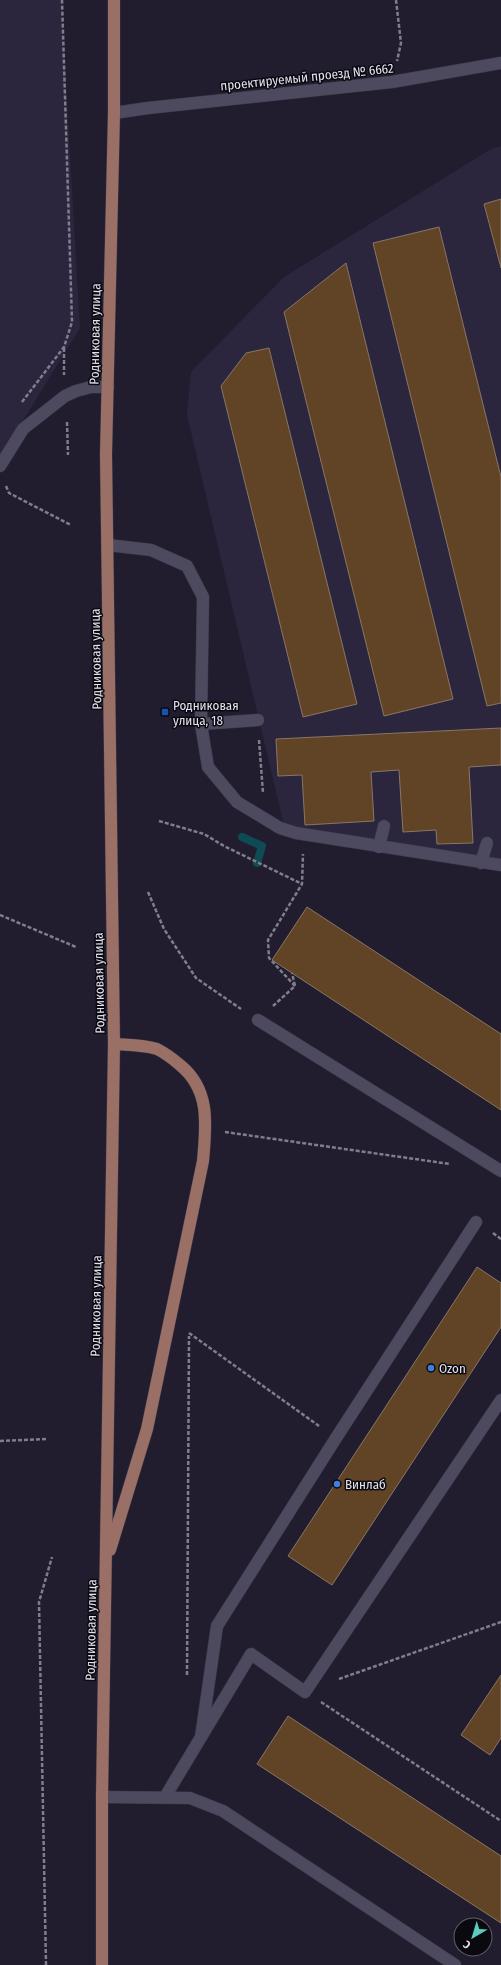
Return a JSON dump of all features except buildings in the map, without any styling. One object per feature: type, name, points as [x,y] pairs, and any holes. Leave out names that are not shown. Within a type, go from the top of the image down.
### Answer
[{"type":"main road","name":"Родниковая улица","points":[[102,1965],[102,1797],[114,1044],[106,454],[114,113],[114,0]]},
{"type":"main road","points":[[106,1563],[147,1429],[203,1161],[206,1121],[202,1095],[189,1072],[174,1060],[156,1049],[114,1044]]},
{"type":"street","name":"проектируемый проезд № 6662","points":[[114,113],[148,108],[392,82],[501,63]]},
{"type":"street","points":[[0,466],[23,429],[65,396],[91,387],[108,387]]},
{"type":"street","points":[[108,545],[151,550],[187,566],[204,597],[201,724],[208,767],[237,802],[280,828],[296,833],[501,865]]},
{"type":"street","points":[[201,724],[258,720]]},
{"type":"street","points":[[379,847],[384,826]]},
{"type":"street","points":[[481,863],[487,844]]},
{"type":"street","points":[[258,1020],[501,1171]]},
{"type":"street","points":[[201,1737],[217,1626],[336,1438],[476,1222]]},
{"type":"street","points":[[165,1797],[251,1654],[305,1692],[501,1400]]},
{"type":"street","points":[[102,1797],[190,1798],[223,1811],[455,1965]]},
{"type":"path","points":[[18,407],[64,347],[72,322],[62,0]]},
{"type":"path","points":[[392,82],[401,43],[396,0]]},
{"type":"path","points":[[9,492],[71,525]]},
{"type":"path","points":[[259,734],[263,796]]},
{"type":"path","points":[[159,820],[204,834],[224,846],[302,884]]},
{"type":"path","points":[[295,986],[269,958],[268,940],[302,884],[303,849]]},
{"type":"path","points":[[148,892],[164,929],[196,978],[258,1020],[295,986]]},
{"type":"path","points":[[0,914],[76,947]]},
{"type":"path","points":[[292,973],[295,986]]},
{"type":"path","points":[[220,1132],[454,1165]]},
{"type":"path","points":[[188,1624],[189,1333],[336,1438]]},
{"type":"path","points":[[0,1441],[46,1439]]},
{"type":"path","points":[[46,1965],[39,1602],[52,1558]]},
{"type":"path","points":[[305,1692],[501,1622]]},
{"type":"path","points":[[305,1692],[501,1821]]},
{"type":"shaded area","points":[[0,0],[61,0],[80,328],[0,458]]},
{"type":"shaded area","points":[[501,146],[501,863],[285,830],[187,415],[191,372],[284,277],[491,149]]},
{"type":"waterway","points":[[242,837],[262,846],[257,863]]},
{"type":"place","name":"Родниковая улица, 18","points":[[165,712]]},
{"type":"place","name":"Ozon","points":[[431,1368]]},
{"type":"place","name":"Винлаб","points":[[337,1484]]}]
